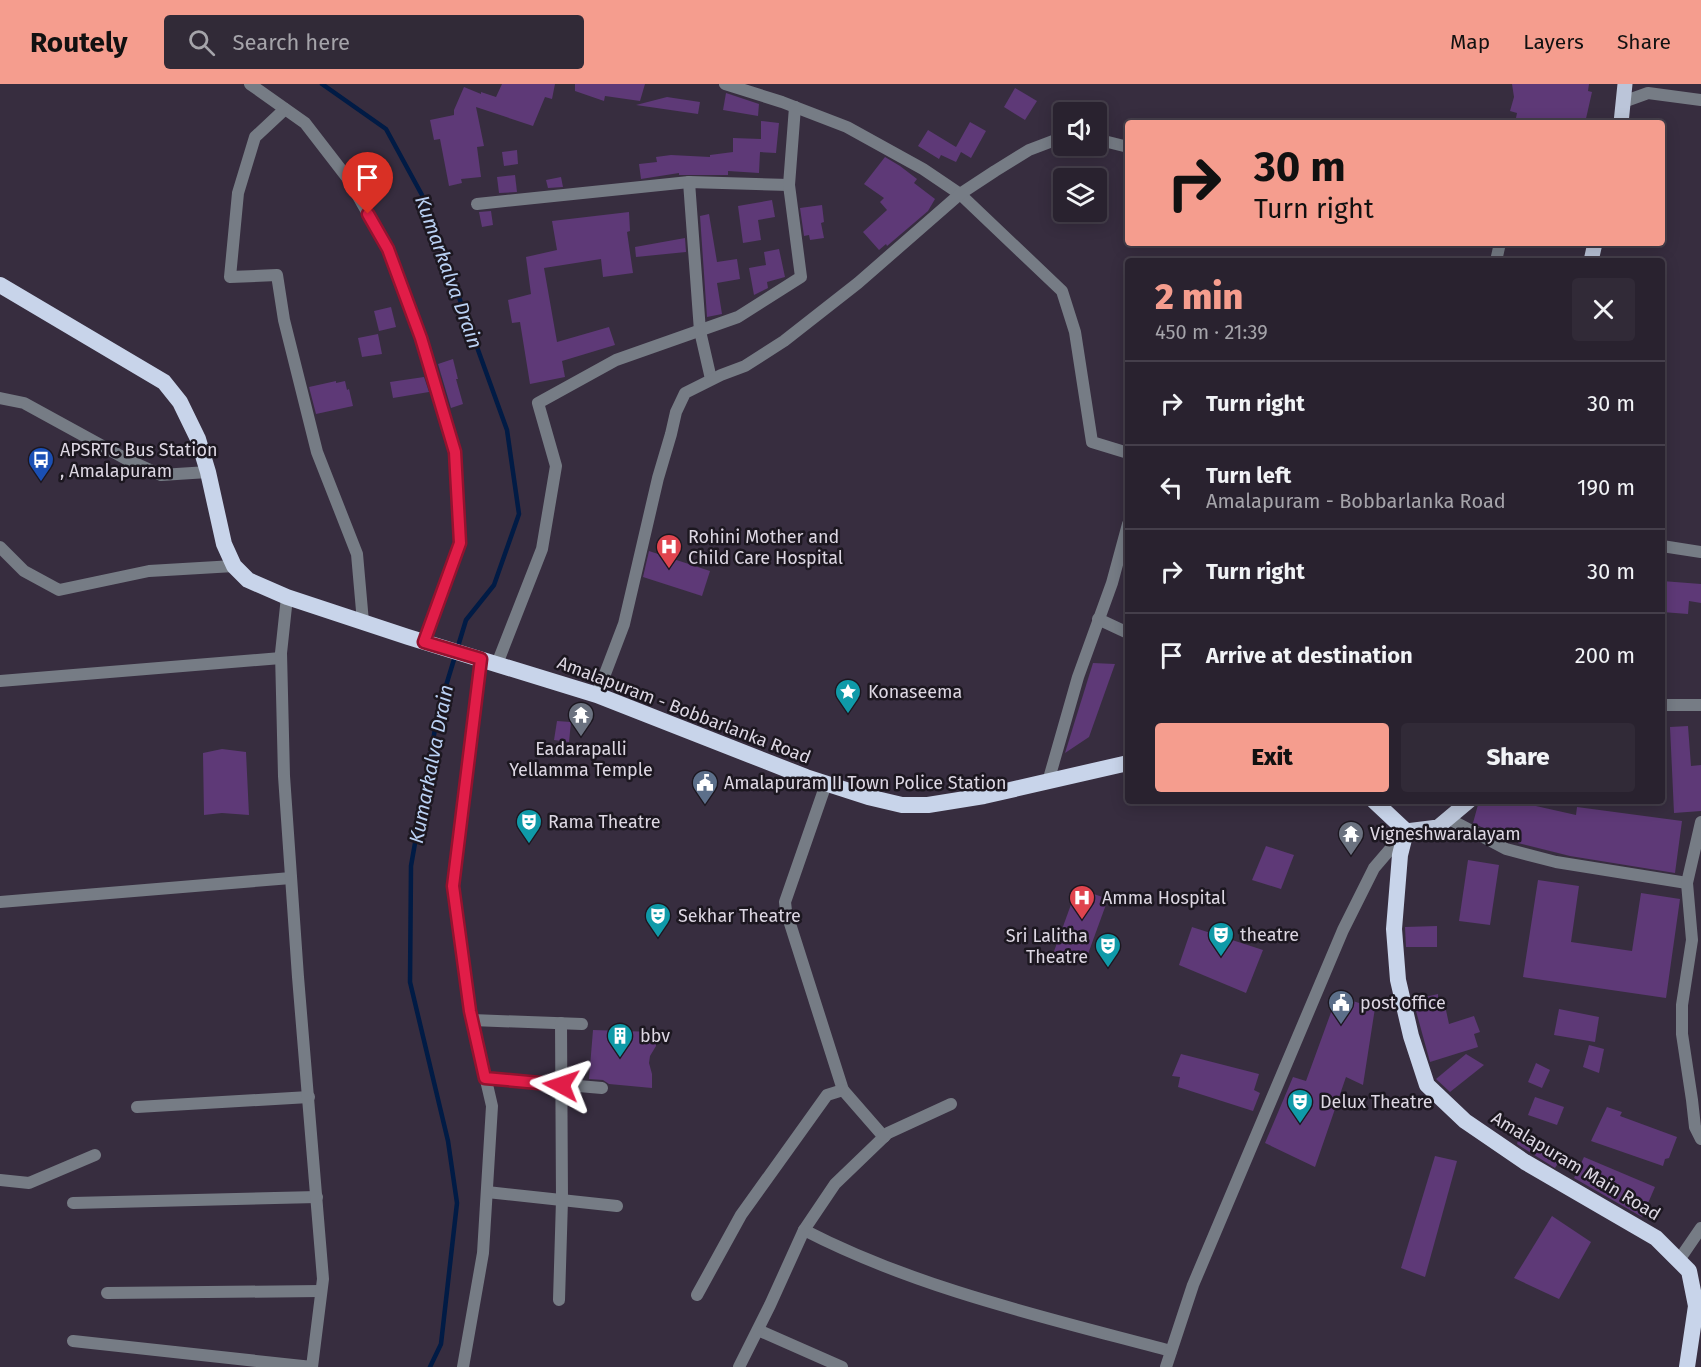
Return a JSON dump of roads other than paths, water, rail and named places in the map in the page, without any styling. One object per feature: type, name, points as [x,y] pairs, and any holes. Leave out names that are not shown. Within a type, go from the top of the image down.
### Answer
[{"type":"highway","points":[[0,285],[164,382],[180,402],[198,438],[224,544],[234,566]]},
{"type":"highway","name":"Amalapuram - Bobbarlanka Road","points":[[234,566],[248,580],[287,597],[597,695],[826,783],[902,805],[928,805],[1048,782],[1125,764]]},
{"type":"highway","points":[[1377,804],[1406,831]]},
{"type":"highway","name":"Amalapuram Main Road","points":[[1406,831],[1400,855],[1394,929],[1398,980],[1411,1036],[1426,1085],[1475,1128],[1525,1162],[1656,1238],[1679,1260],[1689,1271],[1696,1306],[1687,1367]]},
{"type":"main road","points":[[1621,120],[1625,84]]},
{"type":"main road","points":[[1406,831],[1438,827],[1466,804]]},
{"type":"street","points":[[250,84],[305,123],[349,180],[388,249],[421,338],[455,452],[460,543],[424,642]]},
{"type":"street","points":[[725,84],[848,127],[960,194],[1062,291],[1075,332],[1092,442],[1125,452]]},
{"type":"street","points":[[1623,102],[1648,93],[1701,100]]},
{"type":"street","points":[[463,1367],[483,1253],[492,1106],[472,1020],[453,886],[489,662],[542,549],[556,466],[538,403],[616,360],[738,317],[801,277],[789,185],[795,107]]},
{"type":"street","points":[[285,109],[255,137],[238,193],[230,277],[277,275],[284,320],[317,452],[357,554],[363,622]]},
{"type":"street","points":[[597,695],[624,624],[658,478],[672,434],[676,412],[685,393],[711,379],[745,366],[784,341],[858,283],[960,194],[1029,150],[1053,141]]},
{"type":"street","points":[[1107,142],[1125,146]]},
{"type":"street","points":[[477,204],[689,182],[789,185]]},
{"type":"street","points":[[689,182],[700,331],[711,379]]},
{"type":"street","points":[[0,398],[24,403],[128,460],[161,475],[208,472]]},
{"type":"street","points":[[1048,782],[1078,677],[1112,583],[1125,535]]},
{"type":"street","points":[[1665,546],[1701,552]]},
{"type":"street","points":[[0,547],[24,571],[59,590],[149,571],[234,566]]},
{"type":"street","points":[[73,1341],[312,1367],[323,1279],[284,776],[281,658],[287,597]]},
{"type":"street","points":[[1098,619],[1125,632]]},
{"type":"street","points":[[0,681],[281,658]]},
{"type":"street","points":[[1665,705],[1701,705]]},
{"type":"street","points":[[826,783],[785,902],[786,912],[843,1090],[884,1137]]},
{"type":"street","points":[[1449,819],[1506,849],[1556,862],[1687,883]]},
{"type":"street","points":[[1701,822],[1687,883],[1692,940],[1682,1005],[1682,1034],[1695,1127],[1701,1139]]},
{"type":"street","points":[[1166,1367],[1193,1285],[1343,930],[1374,868],[1406,831]]},
{"type":"street","points":[[0,902],[291,878]]},
{"type":"street","points":[[472,1020],[582,1024]]},
{"type":"street","points":[[559,1300],[562,1200],[561,1023]]},
{"type":"street","points":[[485,1078],[602,1088]]},
{"type":"street","points":[[697,1295],[748,1206],[827,1095],[843,1090]]},
{"type":"street","points":[[137,1107],[309,1097]]},
{"type":"street","points":[[739,1367],[804,1230],[835,1184],[888,1133],[951,1104]]},
{"type":"street","points":[[0,1180],[29,1183],[95,1155]]},
{"type":"street","points":[[487,1192],[617,1206]]},
{"type":"street","points":[[73,1203],[317,1197]]},
{"type":"street","points":[[1679,1260],[1701,1228]]},
{"type":"street","points":[[804,1230],[836,1247],[942,1286],[1032,1314],[1171,1350]]},
{"type":"street","points":[[107,1293],[321,1291]]},
{"type":"street","points":[[758,1330],[842,1367]]},
{"type":"waterway","name":"Kumarkalva Drain","points":[[322,84],[386,129],[422,195],[507,430],[519,514],[494,585],[466,620],[438,712],[411,866],[410,982],[448,1141],[457,1203],[441,1344],[430,1367]]},
{"type":"place","name":"APSRTC Bus Station , Amalapuram","points":[[41,483]]},
{"type":"place","name":"Rohini Mother and Child Care Hospital","points":[[669,570]]},
{"type":"place","name":"Konaseema","points":[[848,715]]},
{"type":"place","name":"Eadarapalli Yellamma Temple","points":[[581,738]]},
{"type":"place","name":"Amalapuram II Town Police Station","points":[[705,806]]},
{"type":"place","name":"Rama Theatre","points":[[529,845]]},
{"type":"place","name":"Vigneshwaralayam","points":[[1351,857]]},
{"type":"place","name":"Amma Hospital","points":[[1082,921]]},
{"type":"place","name":"Sekhar Theatre","points":[[658,939]]},
{"type":"place","name":"theatre","points":[[1221,958]]},
{"type":"place","name":"Sri Lalitha Theatre","points":[[1108,969]]},
{"type":"place","name":"post office","points":[[1341,1026]]},
{"type":"place","name":"bbv","points":[[620,1059]]},
{"type":"place","name":"Delux Theatre","points":[[1300,1125]]}]
